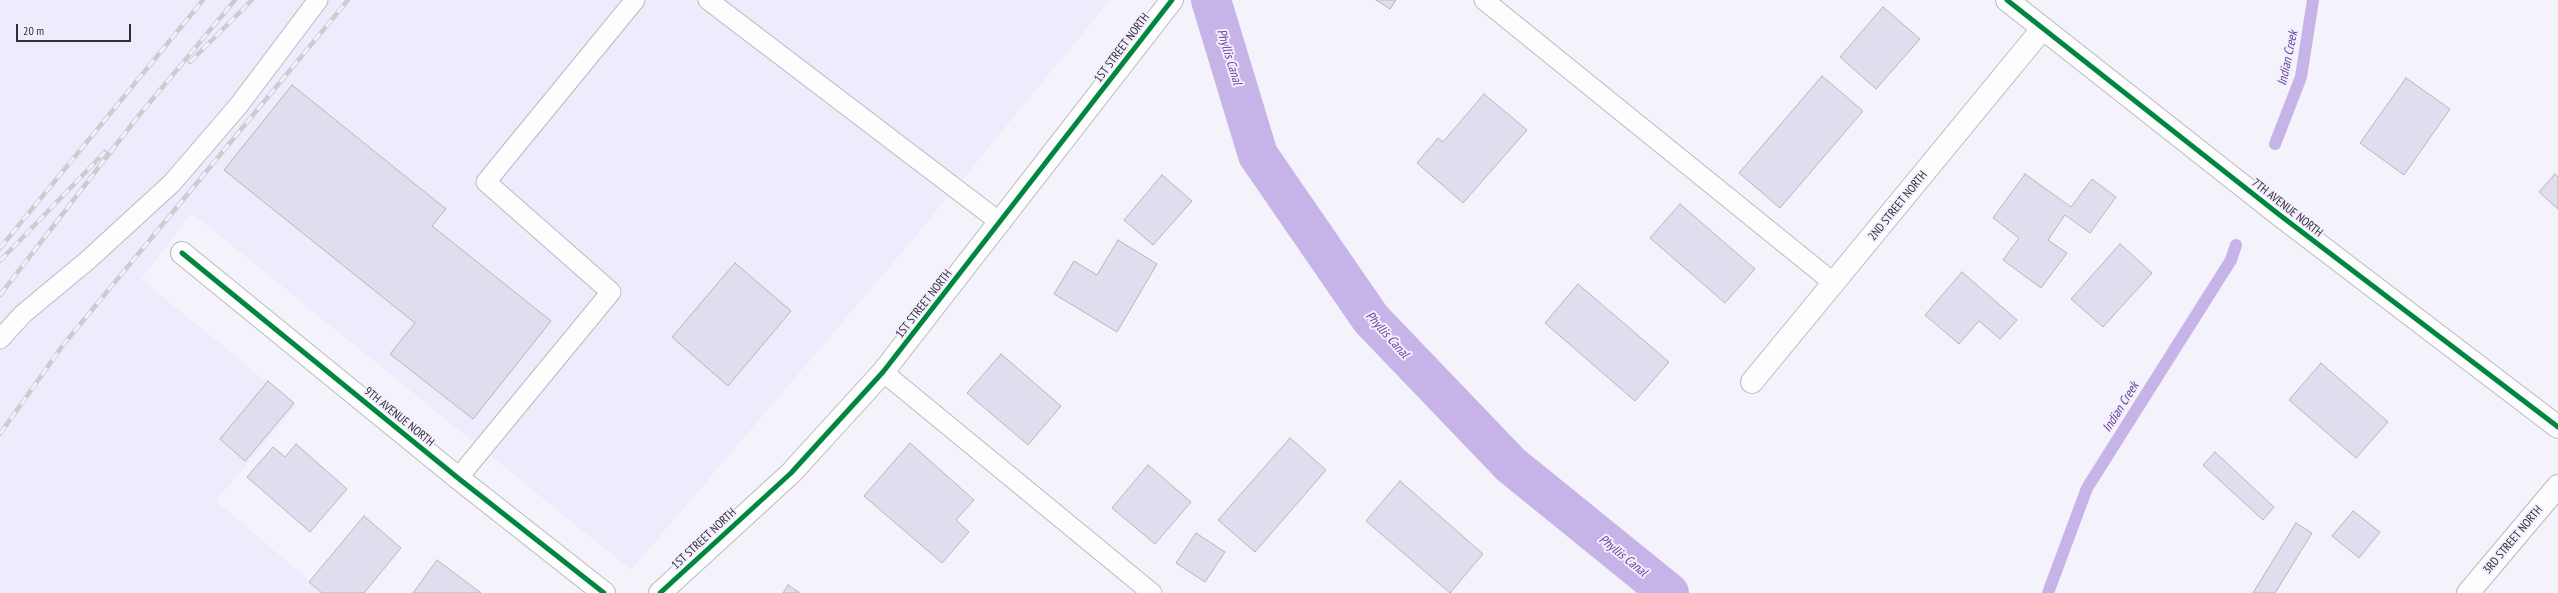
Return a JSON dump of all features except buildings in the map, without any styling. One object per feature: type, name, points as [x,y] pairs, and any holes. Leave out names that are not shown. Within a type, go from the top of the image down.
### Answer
[{"type":"street","name":"7TH AVENUE NORTH","points":[[2007,0],[2281,216],[2558,427]]},
{"type":"street","name":"1ST STREET NORTH","points":[[660,593],[791,473],[883,372],[1001,223],[1171,1]]},
{"type":"street","name":"2ND STREET NORTH","points":[[1752,382],[1835,284],[2043,28]]},
{"type":"street","name":"9TH AVENUE NORTH","points":[[182,253],[458,478],[604,593]]},
{"type":"street","name":"3RD STREET NORTH","points":[[2468,593],[2558,486]]},
{"type":"lane","points":[[0,339],[23,314],[88,260],[172,182],[239,104],[318,0]]},
{"type":"lane","points":[[458,478],[611,292],[486,182],[635,0]]},
{"type":"lane","points":[[708,0],[1001,223]]},
{"type":"lane","points":[[1484,0],[1835,284]]},
{"type":"lane","points":[[883,372],[1152,593]]},
{"type":"shaded area","points":[[0,0],[1110,0],[910,243],[631,570],[192,213],[141,279],[296,406],[216,501],[324,593],[0,593]]},
{"type":"waterway","name":"Phyllis Canal","points":[[1211,0],[1258,155],[1371,319],[1511,465],[1669,593]]},
{"type":"waterway","name":"Indian Creek","points":[[2275,144],[2301,77],[2313,0]]},
{"type":"waterway","name":"Indian Creek","points":[[2048,593],[2087,488],[2231,260],[2236,245]]},
{"type":"railway","points":[[0,248],[203,0]]},
{"type":"railway","points":[[0,295],[136,119],[235,0]]},
{"type":"railway","points":[[190,62],[252,0]]},
{"type":"railway","points":[[0,434],[63,345],[348,0]]},
{"type":"railway","points":[[0,261],[105,152]]},
{"type":"cycle path","points":[[660,593],[791,473],[883,372],[1172,0]]},
{"type":"cycle path","points":[[2007,0],[2281,216],[2558,427]]},
{"type":"cycle path","points":[[182,253],[458,478],[604,593]]}]
